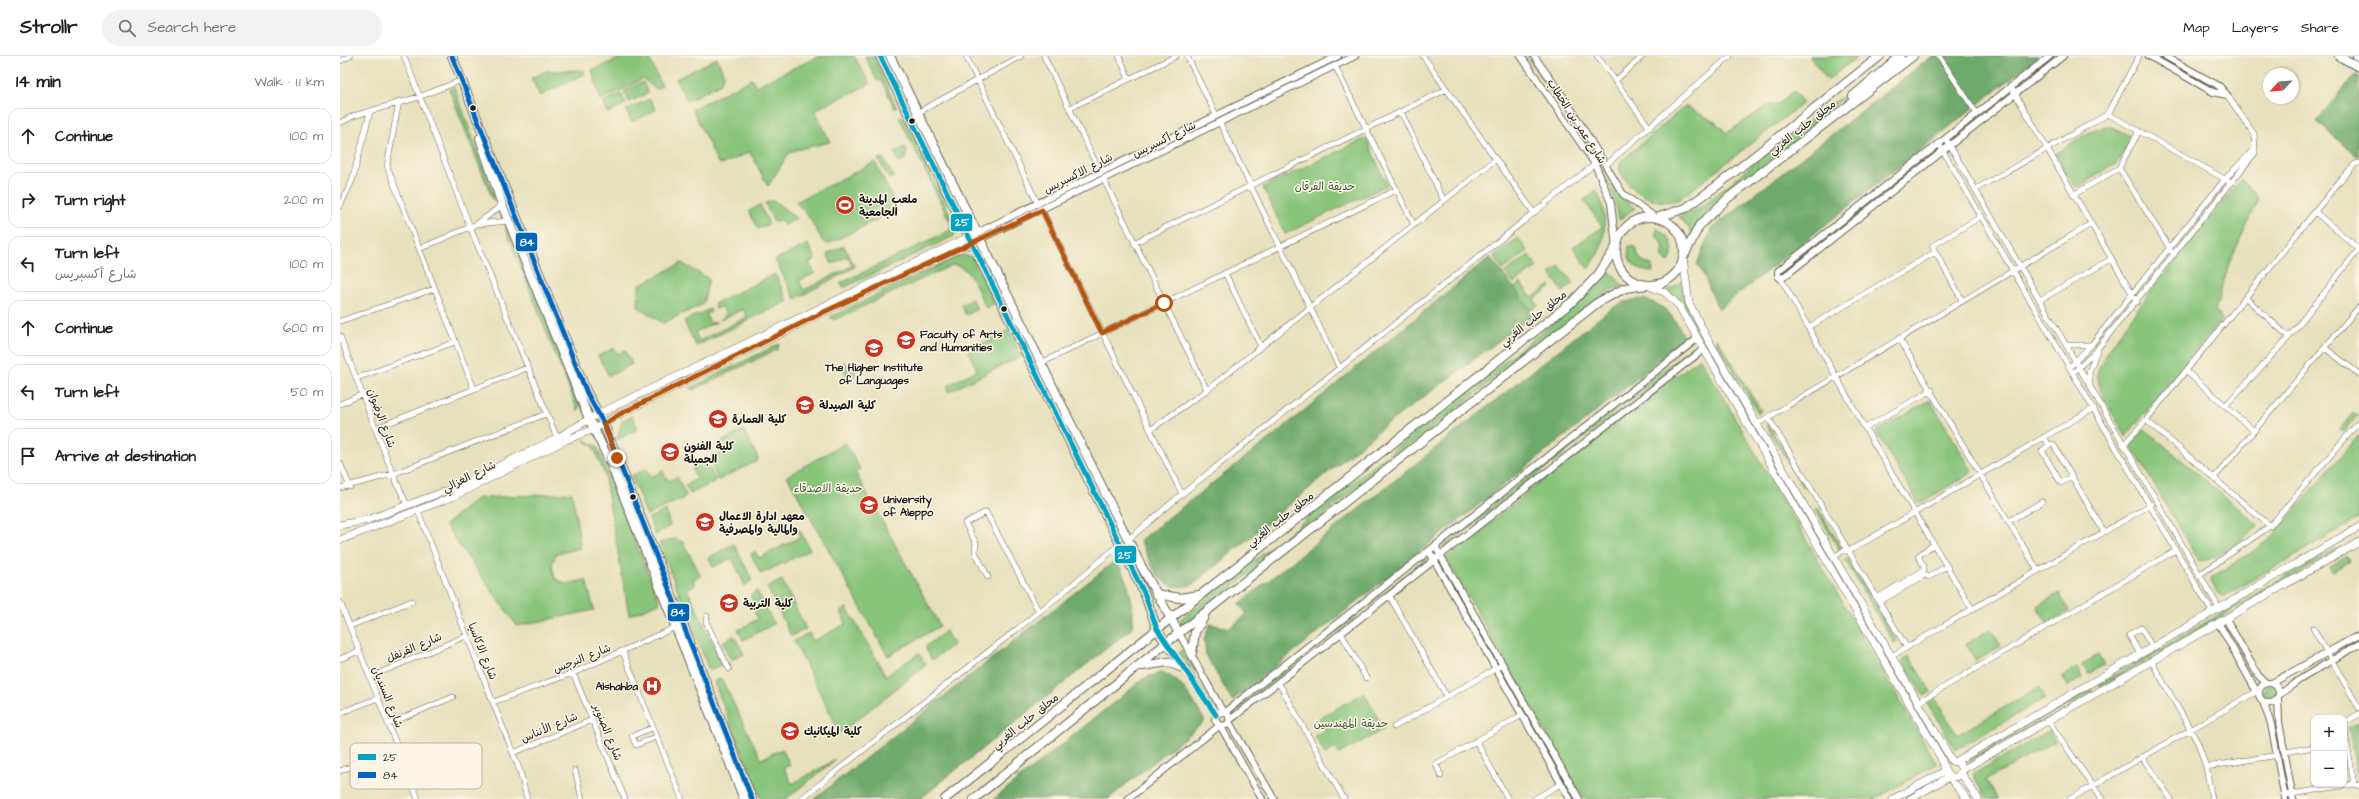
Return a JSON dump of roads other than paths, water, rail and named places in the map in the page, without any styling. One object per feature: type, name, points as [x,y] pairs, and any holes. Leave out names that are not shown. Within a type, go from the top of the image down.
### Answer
[{"type":"main road","points":[[447,56],[480,138],[508,221],[589,419],[610,462],[744,799]]},
{"type":"main road","points":[[452,56],[587,393],[604,424],[752,799]]},
{"type":"main road","points":[[880,56],[1145,595],[1157,629],[1166,644]]},
{"type":"main road","points":[[890,56],[1156,594],[1179,633]]},
{"type":"main road","name":"محلق حلب الغربي","points":[[1656,218],[1686,208],[1825,102],[1880,56]]},
{"type":"main road","points":[[1825,102],[1887,56]]},
{"type":"main road","points":[[1835,115],[1864,85],[1900,56]]},
{"type":"main road","name":"محلق حلب الغربي","points":[[1683,258],[1699,226],[1728,198],[1913,56]]},
{"type":"main road","points":[[2339,56],[2359,67]]},
{"type":"main road","points":[[892,80],[900,75]]},
{"type":"main road","points":[[1967,799],[1948,773],[1679,306],[1666,294],[1647,285],[1635,282],[1622,270],[1617,259],[1616,247],[1621,234],[1630,224],[1642,218],[1656,218],[1668,223],[1678,232],[1683,245],[1688,303],[1919,702],[1954,761],[1961,765],[1962,772],[1978,799]]},
{"type":"main road","points":[[970,240],[978,236]]},
{"type":"main road","name":"شارع الغزالي","points":[[340,525],[366,520],[454,488],[557,438],[598,414],[970,240]]},
{"type":"main road","name":"شارع الغزالي","points":[[340,540],[452,497],[566,440],[594,429],[626,411],[970,240]]},
{"type":"main road","name":"محلق حلب الغربي","points":[[945,799],[1157,629],[1572,302],[1594,280],[1616,247]]},
{"type":"main road","points":[[974,799],[1140,667],[1179,633],[1597,303],[1625,288],[1659,284],[1670,278],[1678,269],[1683,258]]},
{"type":"main road","points":[[1910,799],[1948,773],[1954,761],[2093,684],[2140,654],[2359,527]]},
{"type":"main road","points":[[2337,540],[2343,551]]},
{"type":"main road","points":[[1948,773],[1956,778],[1962,772],[2359,542]]},
{"type":"main road","points":[[1156,594],[1180,598],[1202,595]]},
{"type":"main road","points":[[1192,653],[1195,632],[1207,611]]},
{"type":"main road","points":[[1140,667],[1162,662],[1185,668]]},
{"type":"main road","points":[[2093,684],[2098,693]]},
{"type":"main road","points":[[1893,799],[1948,773]]},
{"type":"street","points":[[340,61],[350,56]]},
{"type":"street","points":[[404,56],[470,227],[557,438]]},
{"type":"street","points":[[966,56],[1038,204]]},
{"type":"street","points":[[917,113],[1021,56]]},
{"type":"street","points":[[1044,56],[1100,172]]},
{"type":"street","points":[[1119,56],[1129,79]]},
{"type":"street","points":[[1070,108],[1176,56]]},
{"type":"street","points":[[1187,56],[1216,115]]},
{"type":"street","name":"شارع أكسبريس","points":[[978,236],[1042,210],[1356,56]]},
{"type":"street","points":[[1423,56],[1495,160],[1534,213]]},
{"type":"street","name":"شارع عمر بن الخطاب","points":[[1521,56],[1595,164],[1611,203],[1616,247]]},
{"type":"street","name":"شارع عمر بن الخطاب","points":[[1534,56],[1567,102],[1623,194],[1630,201],[1656,218]]},
{"type":"street","points":[[1598,56],[1650,128]]},
{"type":"street","points":[[1615,81],[1643,56]]},
{"type":"street","points":[[1606,165],[1650,128],[1730,56]]},
{"type":"street","points":[[1939,56],[1977,114]]},
{"type":"street","points":[[1972,609],[1865,428],[1809,327],[1777,274],[1778,271],[2050,56]]},
{"type":"street","points":[[1781,279],[2063,56]]},
{"type":"street","points":[[1976,189],[2108,114],[2138,56]]},
{"type":"street","points":[[2149,56],[2213,92],[2227,95]]},
{"type":"street","points":[[2070,367],[2078,365],[2098,348],[2232,183],[2255,150],[2254,134],[2219,86],[2165,56]]},
{"type":"street","name":"شارع الاكسبريس","points":[[978,236],[1100,172],[1334,57]]},
{"type":"street","points":[[1335,66],[1414,225]]},
{"type":"street","points":[[340,123],[353,116],[419,96],[457,82]]},
{"type":"street","points":[[2011,87],[2136,302]]},
{"type":"street","points":[[1134,243],[1447,89]]},
{"type":"street","points":[[399,101],[387,166],[474,389]]},
{"type":"street","points":[[340,206],[352,181],[370,112]]},
{"type":"street","points":[[1401,112],[1444,201]]},
{"type":"street","points":[[2108,114],[2232,183]]},
{"type":"street","points":[[1220,123],[1340,369]]},
{"type":"street","points":[[2073,195],[2119,168],[2139,131]]},
{"type":"street","points":[[1946,139],[2199,575],[2216,610]]},
{"type":"street","points":[[1940,144],[2074,372],[2176,550],[2216,610]]},
{"type":"street","points":[[2074,372],[2091,345],[2225,179],[2255,150]]},
{"type":"street","points":[[1150,430],[1207,390],[1495,160]]},
{"type":"street","points":[[2123,445],[2146,420],[2349,170],[2359,163]]},
{"type":"street","points":[[1129,539],[1182,494],[1595,164]]},
{"type":"street","points":[[2119,168],[2168,249],[2174,255]]},
{"type":"street","points":[[1104,180],[1207,390]]},
{"type":"street","points":[[1041,363],[1396,190]]},
{"type":"street","points":[[419,249],[477,224],[502,205]]},
{"type":"street","points":[[1042,210],[1182,494]]},
{"type":"street","points":[[2226,405],[2288,336],[2359,249],[2315,212]]},
{"type":"street","points":[[1962,300],[1932,246],[1982,216]]},
{"type":"street","points":[[477,224],[508,221]]},
{"type":"street","points":[[1757,424],[2091,224]]},
{"type":"street","points":[[1809,327],[1935,252]]},
{"type":"street","points":[[2040,300],[2111,259]]},
{"type":"street","points":[[1225,273],[1261,347]]},
{"type":"street","points":[[340,321],[434,289]]},
{"type":"street","points":[[2246,298],[2288,336]]},
{"type":"street","points":[[2214,478],[2252,430],[2325,348],[2359,307]]},
{"type":"street","name":"شارع الرضوان","points":[[340,336],[393,474],[407,505]]},
{"type":"street","points":[[1216,715],[1224,712],[1360,606],[1698,338]]},
{"type":"street","points":[[1900,338],[2010,521],[2038,571]]},
{"type":"street","points":[[357,378],[455,342]]},
{"type":"street","points":[[2066,345],[2091,345]]},
{"type":"street","points":[[2091,388],[2089,372],[2098,348]]},
{"type":"street","points":[[2325,348],[2359,374]]},
{"type":"street","points":[[1128,799],[1704,350]]},
{"type":"street","points":[[376,428],[527,368]]},
{"type":"street","points":[[2186,371],[2226,405],[2252,430]]},
{"type":"street","points":[[1865,428],[1932,390]]},
{"type":"street","points":[[340,404],[363,394]]},
{"type":"street","points":[[1835,556],[1843,551],[1849,551],[2094,408]]},
{"type":"street","points":[[340,488],[350,487],[393,474],[546,414]]},
{"type":"street","points":[[1768,417],[1907,648]]},
{"type":"street","points":[[2146,420],[2270,526]]},
{"type":"street","points":[[2199,575],[2270,526],[2359,422]]},
{"type":"street","points":[[2044,437],[2049,445]]},
{"type":"street","points":[[2071,477],[2061,483],[2042,451],[2049,445],[2053,444],[2104,532]]},
{"type":"street","points":[[340,462],[350,487]]},
{"type":"street","points":[[2010,521],[2042,502]]},
{"type":"street","points":[[1892,656],[2156,502]]},
{"type":"street","name":"شارع الاكاسيا","points":[[418,511],[520,771],[527,799]]},
{"type":"street","points":[[988,577],[975,552],[976,544],[965,523],[986,512],[1039,612]]},
{"type":"street","points":[[801,799],[1039,612],[1120,544]]},
{"type":"street","points":[[1878,600],[1924,570],[1924,566],[1918,556],[1934,544]]},
{"type":"street","points":[[1435,546],[1578,799]]},
{"type":"street","points":[[1919,702],[2176,550]]},
{"type":"street","points":[[1429,551],[1570,799]]},
{"type":"street","points":[[1878,600],[1925,575],[1929,577],[1947,566]]},
{"type":"street","points":[[1390,595],[1447,697]]},
{"type":"street","points":[[350,626],[412,601]]},
{"type":"street","name":"شارع السنديان","points":[[340,602],[396,743]]},
{"type":"street","points":[[1360,606],[1366,614]]},
{"type":"street","points":[[707,616],[706,622],[729,669]]},
{"type":"street","points":[[2226,619],[2258,675],[2278,688],[2279,722],[2286,752],[2293,796]]},
{"type":"street","points":[[2219,624],[2263,702],[2271,724],[2278,754],[2285,797],[2357,785],[2347,748]]},
{"type":"street","name":"شارع النرجس","points":[[493,702],[573,673],[676,627]]},
{"type":"street","points":[[2140,654],[2129,635],[2141,628],[2152,647]]},
{"type":"street","points":[[2313,628],[2359,708]]},
{"type":"street","points":[[1179,633],[1192,653],[1274,799]]},
{"type":"street","points":[[1342,633],[1366,678]]},
{"type":"street","points":[[2070,799],[2192,728],[2258,692],[2269,683],[2328,653],[2359,635]]},
{"type":"street","name":"شارع القرنفل","points":[[370,677],[466,636]]},
{"type":"street","points":[[1166,644],[1185,668],[1216,715],[1216,722],[1262,799]]},
{"type":"street","points":[[2263,702],[2272,704],[2279,696],[2332,660],[2359,644]]},
{"type":"street","points":[[1306,648],[1312,656]]},
{"type":"street","points":[[340,658],[359,651]]},
{"type":"street","points":[[622,652],[682,799]]},
{"type":"street","points":[[2152,662],[2192,728],[2206,767],[2212,799]]},
{"type":"street","points":[[1394,727],[1502,665]]},
{"type":"street","name":"شارع الصنوبر","points":[[573,673],[625,799]]},
{"type":"street","points":[[1278,682],[1344,799]]},
{"type":"street","points":[[388,724],[453,697]]},
{"type":"street","points":[[340,714],[378,698]]},
{"type":"street","points":[[1441,776],[1436,764],[1528,711]]},
{"type":"street","points":[[2347,721],[2359,714]]},
{"type":"street","name":"شارع الأنناس","points":[[513,753],[592,720]]},
{"type":"street","points":[[2049,722],[2102,799]]},
{"type":"street","points":[[652,728],[632,736],[636,745],[656,737]]},
{"type":"street","points":[[1476,741],[1508,799]]},
{"type":"street","points":[[2286,752],[2311,748]]},
{"type":"street","points":[[2206,767],[2278,754]]},
{"type":"street","points":[[2142,757],[2171,799]]},
{"type":"street","points":[[340,771],[350,767]]},
{"type":"street","points":[[575,770],[582,799]]},
{"type":"street","points":[[1253,784],[1262,778]]},
{"type":"street","points":[[1534,799],[1568,780]]},
{"type":"street","name":"شارع السنديان","points":[[414,789],[418,799]]},
{"type":"place","name":"ملعب المدينة الجامعية","points":[[845,205]]},
{"type":"place","name":"Faculty of Arts and Humanities","points":[[906,340]]},
{"type":"place","name":"The Higher Institute of Languages","points":[[874,348]]},
{"type":"place","name":"كلية الصيدلة","points":[[805,405]]},
{"type":"place","name":"كلية العمارة","points":[[718,419]]},
{"type":"place","name":"كلية الفنون الجميلة","points":[[670,452]]},
{"type":"place","name":"University of Aleppo","points":[[869,505]]},
{"type":"place","name":"معهد ادارة الاعمال والمالية والمصرفية","points":[[705,522]]},
{"type":"place","name":"كلية التربية","points":[[729,603]]},
{"type":"place","name":"Alshahba","points":[[652,686]]},
{"type":"place","name":"كلية الميكانيك","points":[[790,731]]},
{"type":"park label","name":"حديقة الفرقان","points":[[1325,186]]},
{"type":"park label","name":"حديقة الاصدقاء","points":[[828,488]]},
{"type":"park label","name":"حديقة المهندسين","points":[[1351,723]]}]
